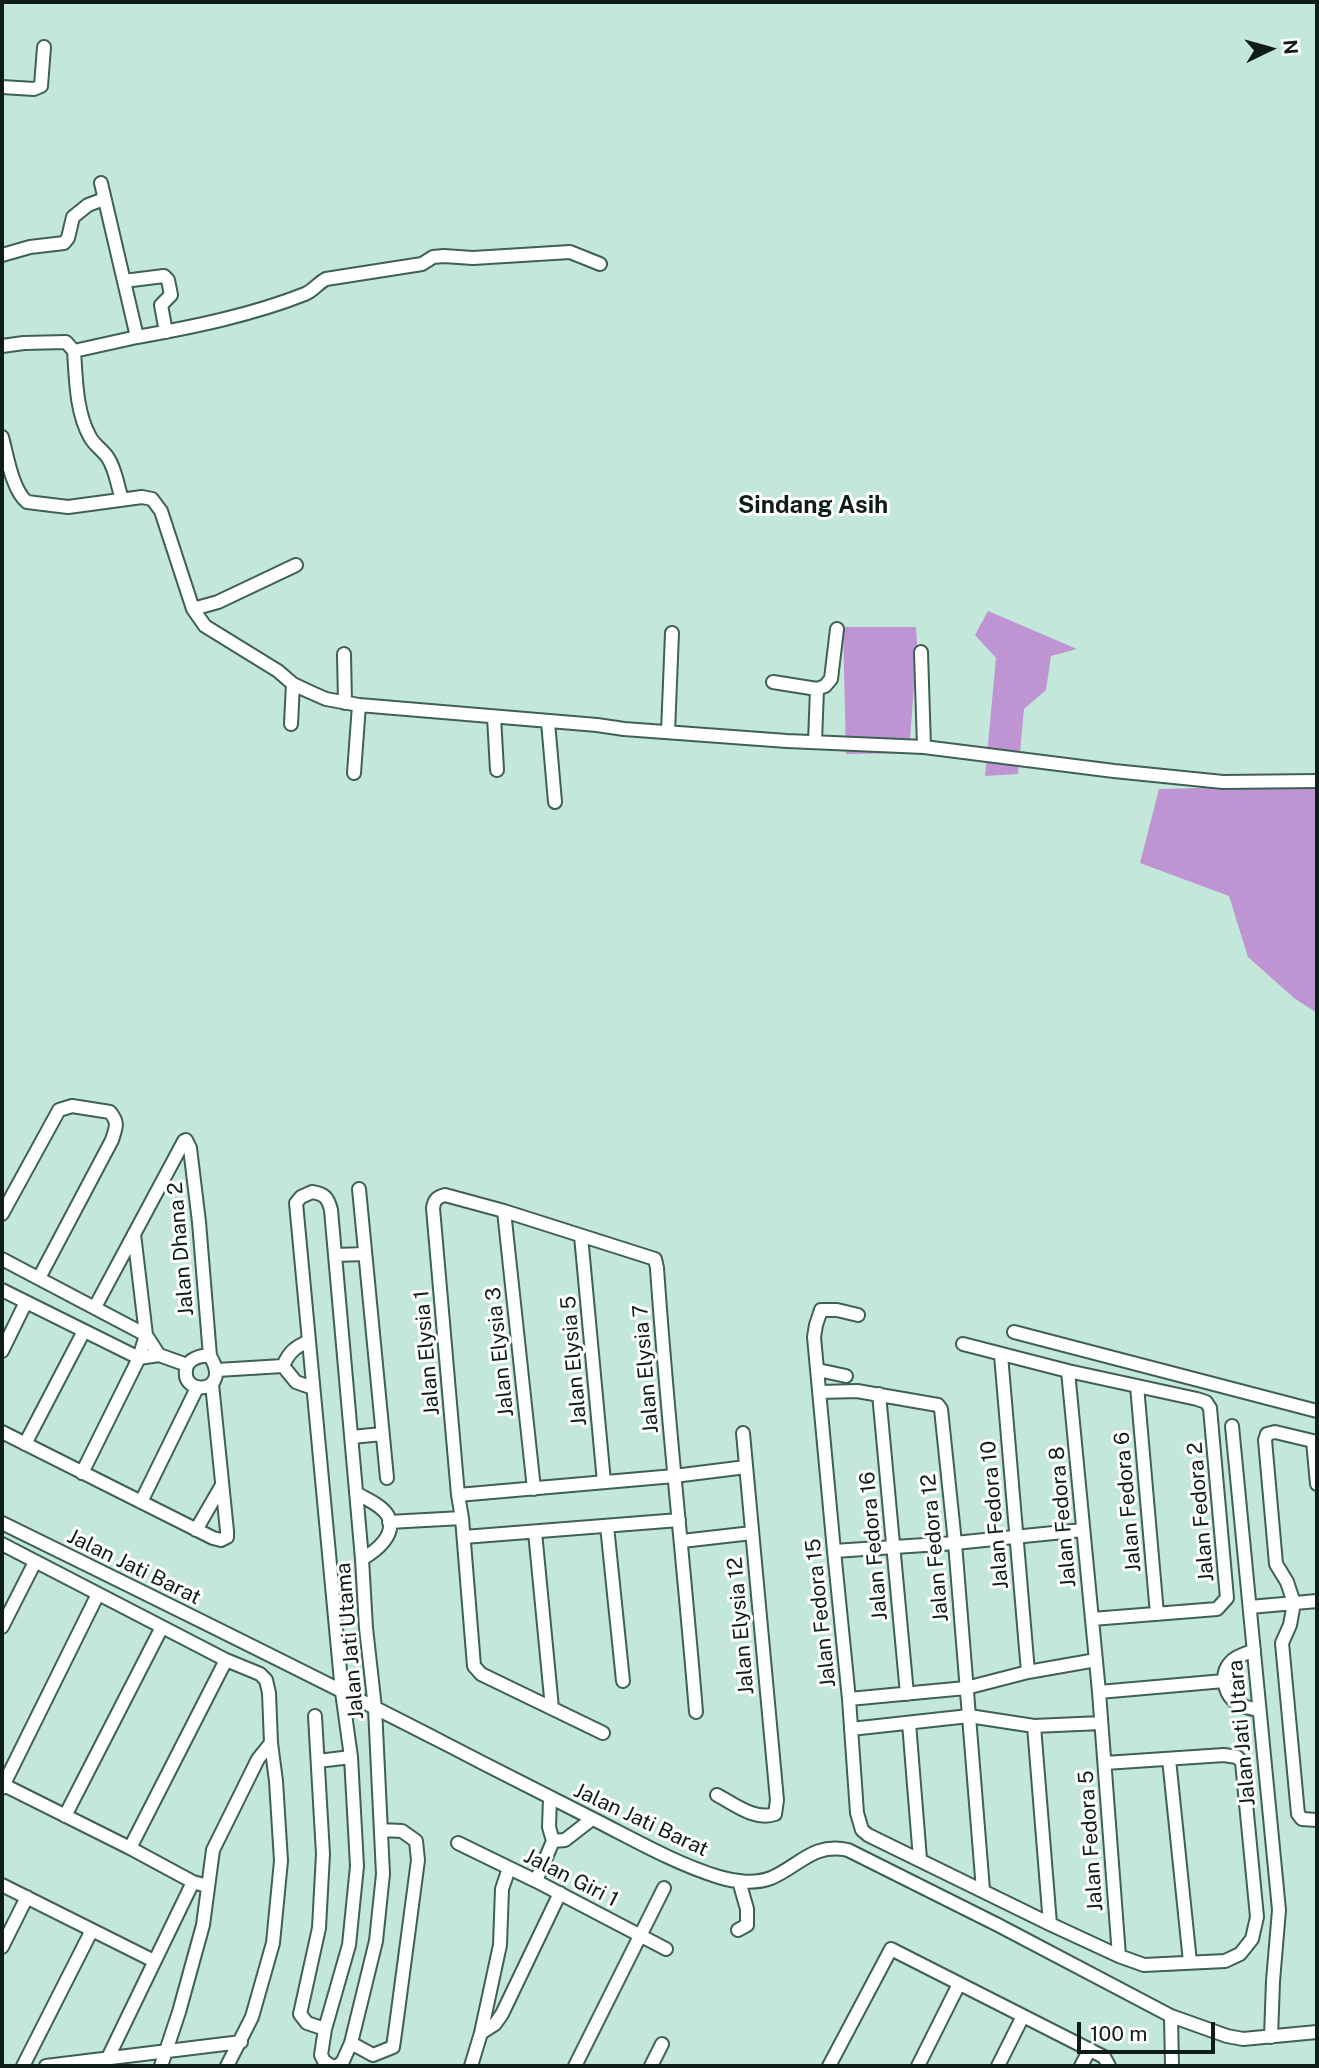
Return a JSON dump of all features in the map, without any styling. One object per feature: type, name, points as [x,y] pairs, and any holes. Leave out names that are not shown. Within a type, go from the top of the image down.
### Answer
[{"type":"street","points":[[2,87],[34,89],[41,86],[44,47]]},
{"type":"street","points":[[101,183],[137,337]]},
{"type":"street","points":[[2,255],[30,247],[64,243],[68,238],[73,217],[88,205],[104,199]]},
{"type":"street","points":[[74,351],[210,323],[307,293],[326,279],[422,264],[433,257],[473,258],[570,252],[600,264]]},
{"type":"street","points":[[124,281],[164,276],[168,280],[171,295],[161,305],[166,332]]},
{"type":"street","points":[[2,346],[66,342],[74,351],[78,398],[85,424],[90,439],[113,467],[122,499]]},
{"type":"street","points":[[2,438],[12,475],[22,499],[27,502],[68,506],[142,497],[152,499],[161,511],[193,609],[205,626],[278,671],[293,684],[326,699],[359,705],[668,732],[924,747],[1223,782],[1317,781]]},
{"type":"street","points":[[193,609],[218,602],[296,565]]},
{"type":"street","points":[[773,682],[817,688],[825,686],[831,679],[837,629]]},
{"type":"street","points":[[668,732],[672,633]]},
{"type":"street","points":[[921,652],[924,747]]},
{"type":"street","points":[[344,654],[345,703]]},
{"type":"street","points":[[291,724],[293,684]]},
{"type":"street","points":[[815,742],[817,688]]},
{"type":"street","points":[[354,774],[359,705]]},
{"type":"street","points":[[494,717],[497,770]]},
{"type":"street","points":[[548,722],[555,802]]},
{"type":"street","points":[[2,1214],[59,1110],[72,1106],[110,1112],[116,1119],[117,1127],[112,1140],[39,1279]]},
{"type":"street","name":"Jalan Dhana 2","points":[[134,1234],[186,1140],[190,1147],[195,1190],[210,1356]]},
{"type":"street","points":[[359,1189],[387,1478]]},
{"type":"street","name":"Jalan Jati Utama","points":[[312,1192],[321,1193],[328,1199],[335,1255],[375,1708],[383,1874],[376,1941],[351,2043],[338,2066],[331,2066],[321,2055],[324,2029],[349,1945],[357,1866],[351,1757],[342,1692],[309,1341],[296,1203],[301,1197],[312,1192]]},
{"type":"street","name":"Jalan Elysia 1","points":[[504,1211],[445,1195],[434,1202],[433,1208],[474,1666],[481,1674],[552,1708]]},
{"type":"street","points":[[504,1211],[581,1236]]},
{"type":"street","name":"Jalan Elysia 3","points":[[504,1211],[534,1489]]},
{"type":"street","points":[[95,1307],[134,1234]]},
{"type":"street","points":[[82,1473],[139,1358],[146,1335],[134,1234]]},
{"type":"street","name":"Jalan Elysia 7","points":[[581,1236],[654,1259],[657,1268],[696,1712]]},
{"type":"street","name":"Jalan Elysia 5","points":[[581,1236],[604,1482]]},
{"type":"street","points":[[335,1255],[365,1254]]},
{"type":"street","points":[[2,1259],[146,1335],[159,1355]]},
{"type":"street","points":[[2,1290],[139,1358],[159,1355],[187,1365]]},
{"type":"street","points":[[2,1351],[26,1302]]},
{"type":"street","name":"Jalan Fedora 15","points":[[858,1315],[837,1310],[821,1310],[814,1337],[849,1699],[857,1813],[862,1830],[868,1835],[920,1859]]},
{"type":"street","points":[[25,1444],[84,1331]]},
{"type":"street","points":[[1014,1332],[1317,1411]]},
{"type":"street","points":[[283,1366],[294,1347],[309,1341]]},
{"type":"street","points":[[963,1344],[1137,1386]]},
{"type":"street","name":"Jalan Fedora 10","points":[[1001,1355],[1028,1672]]},
{"type":"street","points":[[210,1356],[217,1370],[212,1384],[197,1388],[189,1383],[185,1374],[187,1365],[193,1358],[210,1356]]},
{"type":"street","points":[[217,1370],[283,1366]]},
{"type":"street","points":[[283,1366],[296,1382],[313,1388]]},
{"type":"street","points":[[818,1370],[846,1376]]},
{"type":"street","name":"Jalan Fedora 8","points":[[1068,1371],[1099,1692]]},
{"type":"street","points":[[2,1432],[221,1540],[227,1537],[212,1384]]},
{"type":"street","name":"Jalan Fedora 2","points":[[1092,1619],[1217,1609],[1227,1598],[1210,1408],[1206,1402],[1197,1399],[1137,1386]]},
{"type":"street","name":"Jalan Fedora 6","points":[[1137,1386],[1157,1614]]},
{"type":"street","points":[[141,1502],[197,1388]]},
{"type":"street","points":[[820,1392],[845,1391],[879,1395]]},
{"type":"street","name":"Jalan Fedora 12","points":[[879,1395],[938,1405],[941,1409],[983,1890]]},
{"type":"street","name":"Jalan Fedora 16","points":[[879,1395],[907,1694]]},
{"type":"street","name":"Jalan Jati Utara","points":[[1233,1426],[1279,1910],[1271,2037]]},
{"type":"street","points":[[1317,1484],[1315,1442],[1275,1432],[1268,1434],[1265,1440],[1276,1564],[1287,1581],[1294,1603],[1290,1625],[1282,1643],[1298,1814],[1302,1819],[1317,1820]]},
{"type":"street","name":"Jalan Elysia 12","points":[[717,1795],[755,1815],[767,1817],[775,1814],[776,1800],[743,1433]]},
{"type":"street","points":[[352,1437],[382,1434]]},
{"type":"street","points":[[458,1495],[746,1467]]},
{"type":"street","points":[[196,1530],[222,1484]]},
{"type":"street","points":[[356,1493],[377,1505],[388,1516],[389,1522],[385,1541],[362,1559]]},
{"type":"street","points":[[389,1522],[462,1518]]},
{"type":"street","points":[[464,1537],[679,1520]]},
{"type":"street","name":"Jalan Jati Barat","points":[[2,1523],[661,1854],[720,1878],[751,1882],[772,1877],[804,1857],[832,1848],[848,1850],[1171,2016],[1243,2039],[1317,2032]]},
{"type":"street","points":[[607,1526],[623,1681]]},
{"type":"street","points":[[834,1551],[954,1543],[1083,1530]]},
{"type":"street","points":[[535,1532],[552,1708],[603,1733]]},
{"type":"street","points":[[682,1541],[752,1533]]},
{"type":"street","points":[[2,1544],[226,1660],[260,1674],[265,1680],[269,1693],[281,1860],[273,1943],[252,2017],[227,2066]]},
{"type":"street","points":[[2,1627],[34,1562]]},
{"type":"street","points":[[98,1594],[2,1786],[193,1882],[207,1886]]},
{"type":"street","points":[[1250,1607],[1317,1601]]},
{"type":"street","points":[[65,1816],[162,1627]]},
{"type":"street","points":[[1254,1650],[1230,1662],[1225,1670],[1224,1681],[1233,1700],[1247,1708],[1259,1710]]},
{"type":"street","points":[[130,1848],[226,1660]]},
{"type":"street","points":[[849,1699],[966,1688],[1028,1672],[1096,1660]]},
{"type":"street","points":[[1099,1692],[1224,1681]]},
{"type":"street","name":"Jalan Fedora 5","points":[[1099,1692],[1119,1956]]},
{"type":"street","points":[[851,1729],[969,1716],[1034,1726],[1101,1723]]},
{"type":"street","points":[[315,1717],[323,1854],[320,1915],[300,2014],[307,2023],[324,2029]]},
{"type":"street","points":[[909,1723],[920,1859],[1051,1924],[1144,1965],[1225,1961],[1240,1954],[1252,1938],[1257,1917],[1242,1762],[1237,1757],[1224,1755],[1105,1763]]},
{"type":"street","points":[[1034,1726],[1051,1924]]},
{"type":"street","points":[[161,2066],[203,1925],[214,1850],[258,1759],[271,1743]]},
{"type":"street","points":[[318,1761],[351,1757]]},
{"type":"street","points":[[1169,1759],[1190,1962]]},
{"type":"street","points":[[536,1881],[553,1841],[550,1798]]},
{"type":"street","points":[[553,1841],[565,1840],[592,1819]]},
{"type":"street","points":[[351,2043],[373,2054],[393,2047],[418,1860],[416,1841],[402,1831],[381,1830]]},
{"type":"street","name":"Jalan Giri 1","points":[[458,1843],[666,1949]]},
{"type":"street","points":[[471,2066],[500,1945],[502,1889],[509,1868]]},
{"type":"street","points":[[738,1930],[747,1925],[748,1918],[739,1881]]},
{"type":"street","points":[[105,2063],[193,1882]]},
{"type":"street","points":[[2,1885],[154,1961]]},
{"type":"street","points":[[575,2066],[664,1888]]},
{"type":"street","points":[[481,2033],[495,2024],[502,2014],[560,1893]]},
{"type":"street","points":[[2,1947],[27,1897]]},
{"type":"street","points":[[23,2066],[92,1930]]},
{"type":"street","points":[[829,2066],[891,1949],[1090,2049],[1104,2057],[1109,2066]]},
{"type":"street","points":[[918,2066],[959,1984]]},
{"type":"street","points":[[998,2066],[1023,2016]]},
{"type":"street","points":[[1171,2016],[1172,2066]]},
{"type":"street","points":[[46,2066],[105,2063],[166,2050],[241,2042]]},
{"type":"street","points":[[651,2066],[662,2044]]},
{"type":"street","points":[[1082,2066],[1090,2049]]},
{"type":"shaded area","points":[[988,611],[1077,649],[1051,656],[1046,690],[1024,709],[1018,774],[985,776],[996,658],[975,635]]},
{"type":"shaded area","points":[[843,627],[916,627],[909,753],[846,754]]},
{"type":"shaded area","points":[[1317,785],[1317,1013],[1294,998],[1248,957],[1229,896],[1140,863],[1159,789]]},
{"type":"district","name":"Sindang Asih","points":[[813,506]]}]
